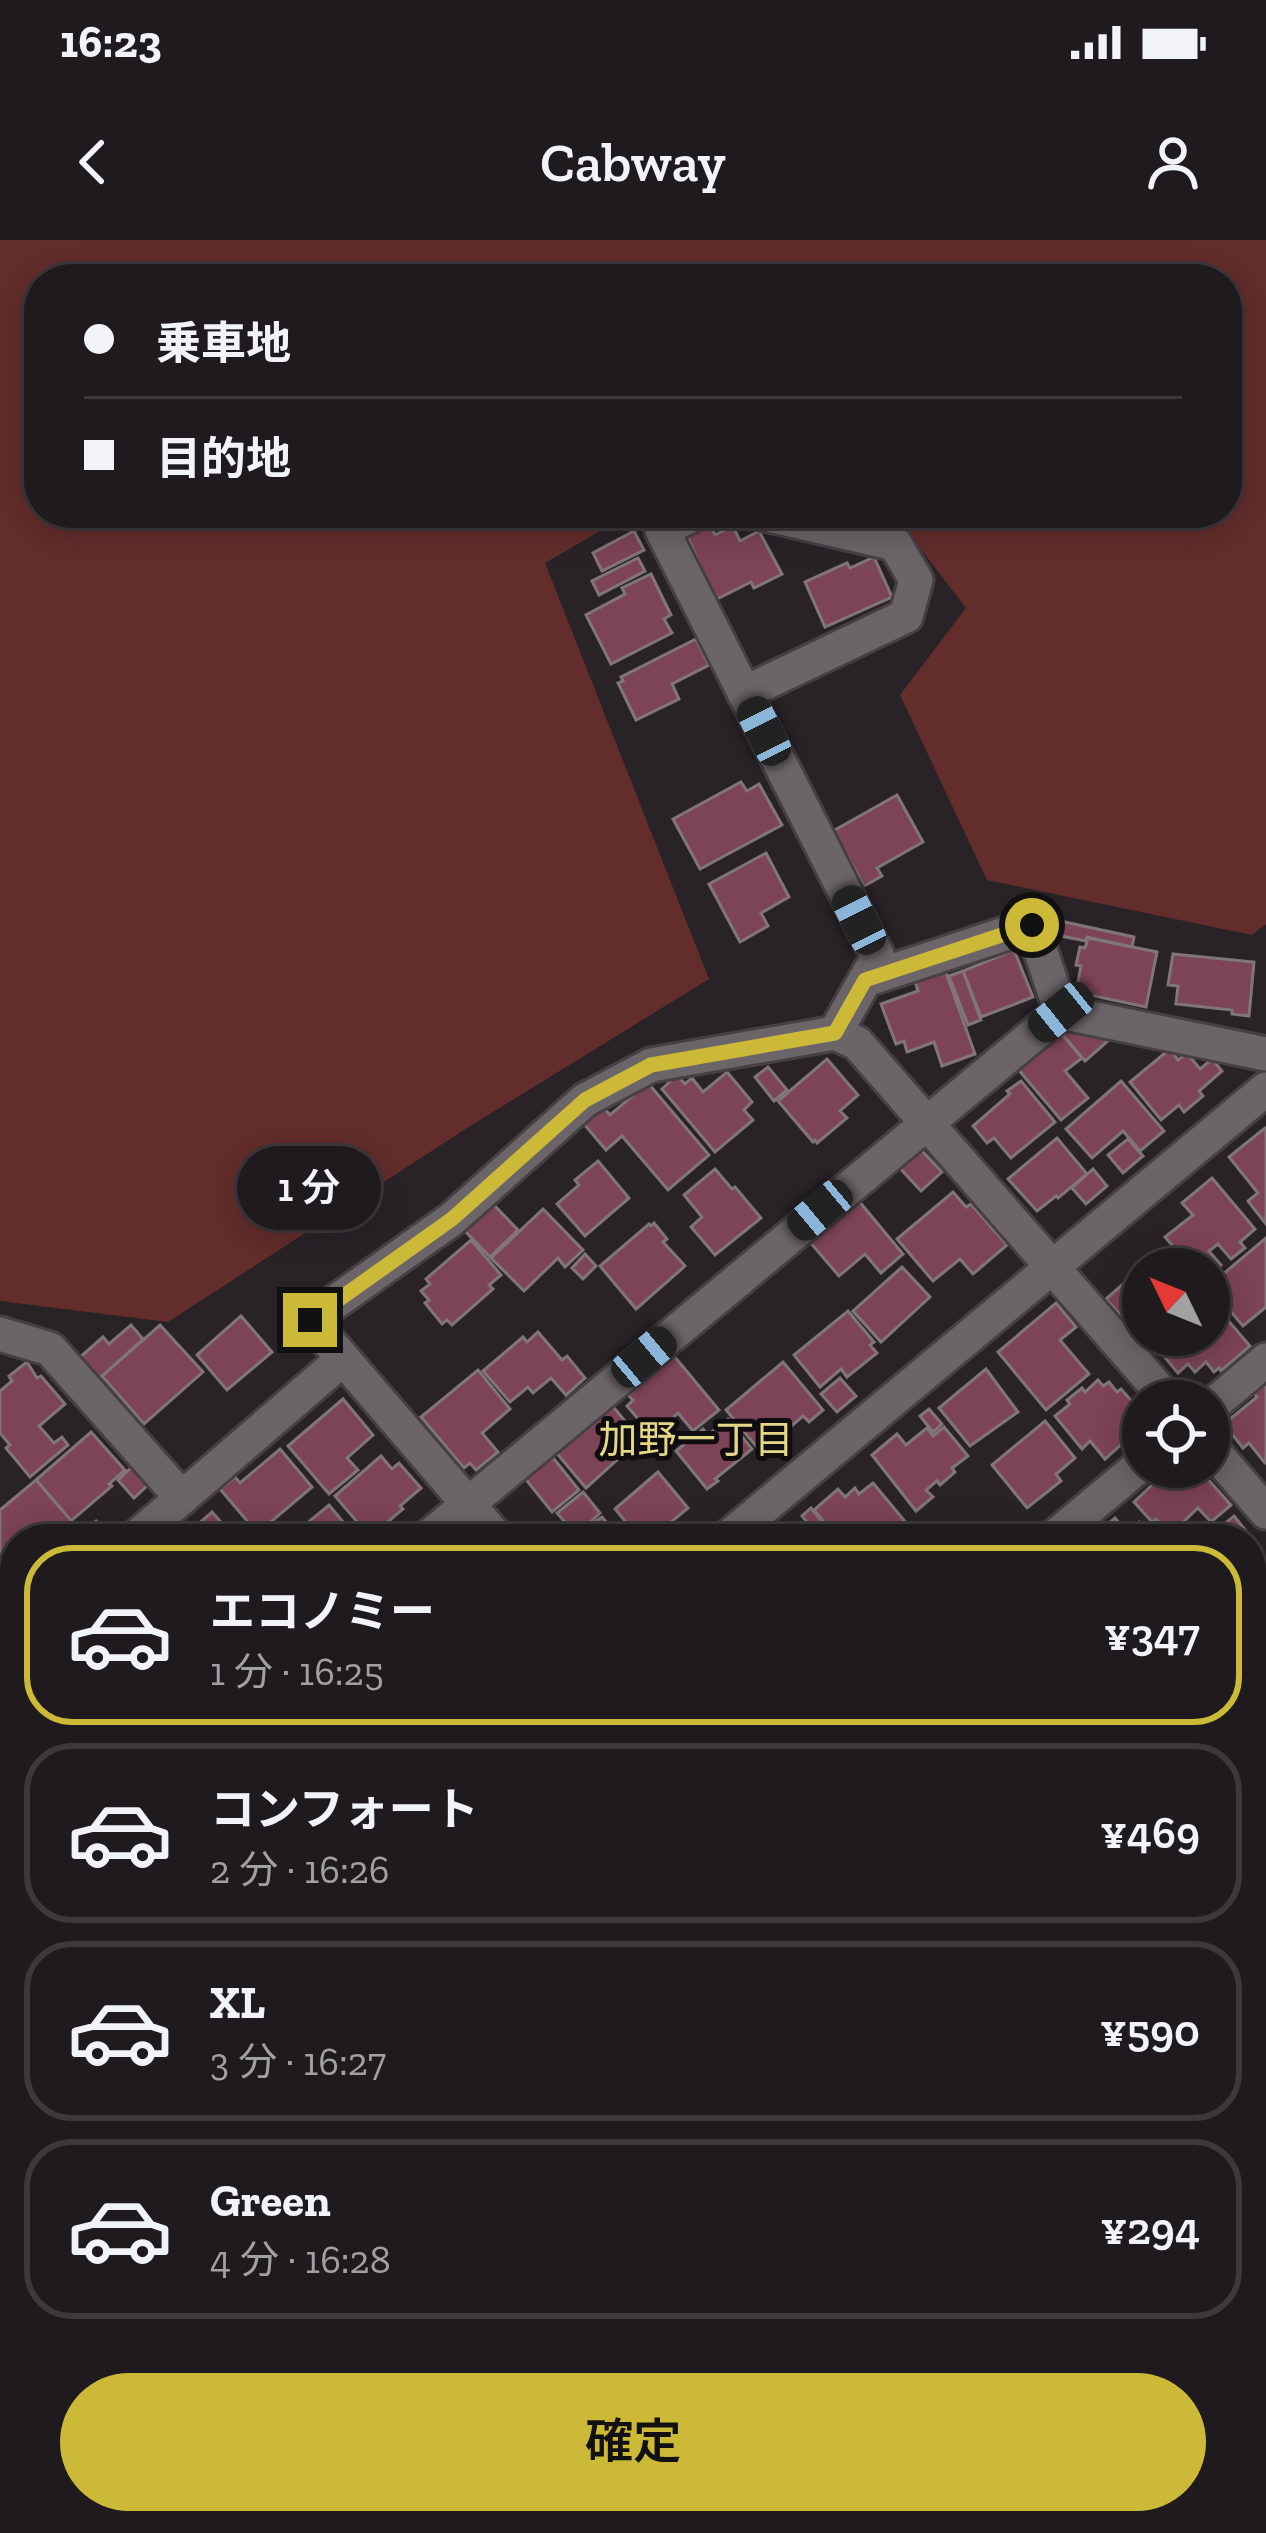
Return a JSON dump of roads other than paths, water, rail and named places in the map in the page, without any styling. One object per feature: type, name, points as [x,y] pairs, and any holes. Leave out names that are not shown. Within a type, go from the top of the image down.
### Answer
[{"type":"street","points":[[666,528],[662,530],[878,957],[835,1033]]},
{"type":"street","points":[[744,693],[906,616],[916,580],[896,544],[826,528]]},
{"type":"street","points":[[865,980],[1032,925],[1061,1012]]},
{"type":"street","points":[[1061,1012],[1266,1054]]},
{"type":"street","points":[[444,1524],[1061,1012]]},
{"type":"street","points":[[485,1524],[310,1320],[452,1219],[585,1100],[651,1065],[835,1033],[857,1043],[1151,1380]]},
{"type":"street","points":[[744,1524],[1266,1089]]},
{"type":"street","points":[[0,1365],[14,1338],[50,1349],[182,1498]]},
{"type":"street","points":[[152,1524],[344,1359]]},
{"type":"street","points":[[1230,1390],[1266,1360]]},
{"type":"street","points":[[1230,1470],[1266,1512]]},
{"type":"street","points":[[1070,1524],[1122,1481]]},
{"type":"district","name":"加野一丁目","points":[[696,1439]]}]
